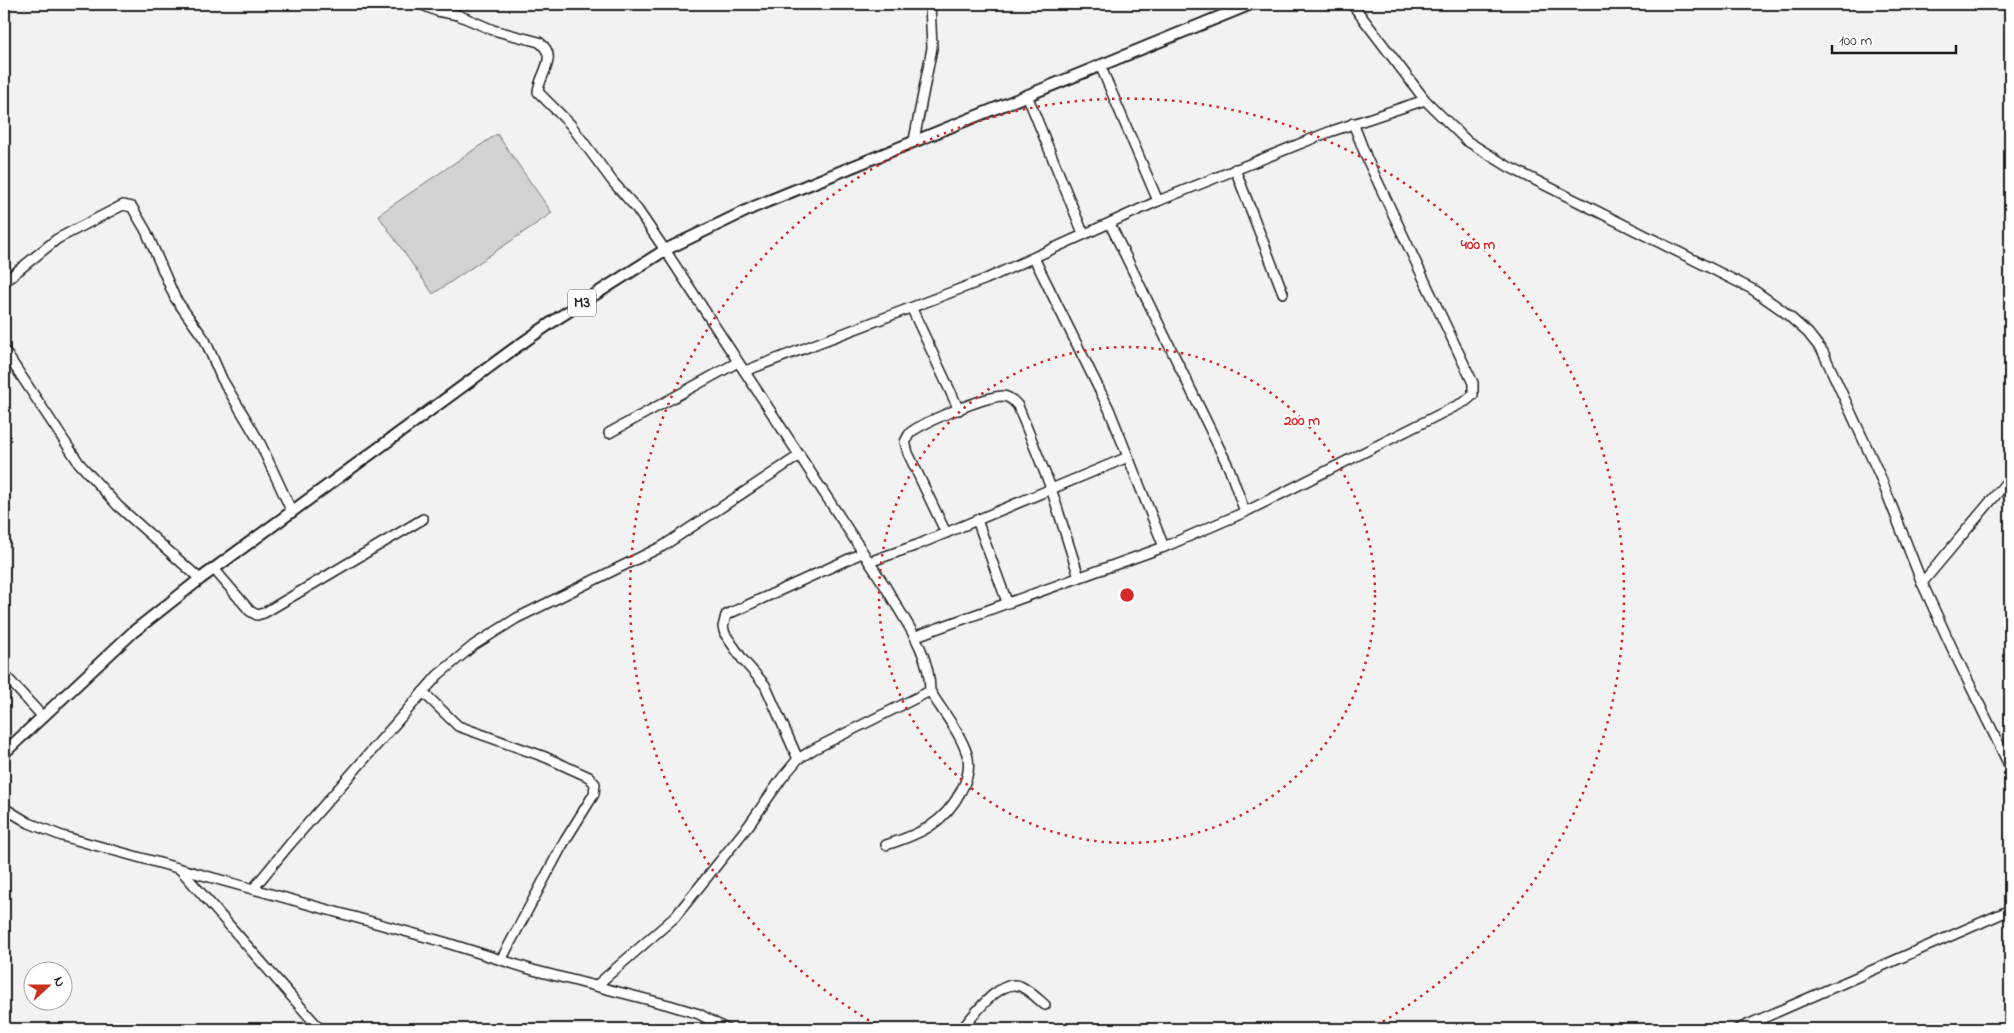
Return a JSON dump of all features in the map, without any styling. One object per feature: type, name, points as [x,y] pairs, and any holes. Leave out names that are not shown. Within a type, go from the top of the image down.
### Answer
[{"type":"main road","name":"M3","points":[[4,754],[132,632],[200,579],[558,318],[666,250],[754,207],[914,140],[1251,4]]},
{"type":"street","points":[[420,4],[437,11],[458,15],[493,30],[540,42],[545,46],[550,61],[538,92],[576,132],[666,250],[916,636],[929,669],[930,691],[967,755],[969,769],[966,782],[954,805],[941,820],[911,837],[886,845]]},
{"type":"street","points":[[914,140],[932,48],[930,4]]},
{"type":"street","points":[[1352,4],[1425,100],[1467,141],[1487,155],[1626,228],[1752,289],[1782,310],[1808,333],[1823,352],[1838,382],[1880,476],[1922,583],[2010,767]]},
{"type":"street","points":[[1100,65],[1158,201]]},
{"type":"street","points":[[1027,95],[1084,234]]},
{"type":"street","points":[[745,371],[912,309],[1034,258],[1158,201],[1235,169],[1353,123],[1425,100]]},
{"type":"street","points":[[916,636],[1164,547],[1245,512],[1458,405],[1474,394],[1473,382],[1371,168],[1353,123]]},
{"type":"street","points":[[1235,169],[1283,292]]},
{"type":"street","points":[[4,282],[57,239],[123,206],[132,207],[146,231],[175,298],[205,340],[222,380],[260,443],[292,512]]},
{"type":"street","points":[[1110,224],[1229,468],[1245,512]]},
{"type":"street","points":[[1034,258],[1091,372],[1164,547]]},
{"type":"street","points":[[912,309],[959,410]]},
{"type":"street","points":[[4,350],[79,463],[118,506],[200,579]]},
{"type":"street","points":[[609,433],[738,362]]},
{"type":"street","points":[[946,533],[924,488],[905,442],[909,433],[959,410],[1002,396],[1011,398],[1018,406],[1051,488],[1079,577]]},
{"type":"street","points":[[253,889],[302,829],[438,675],[474,644],[516,618],[663,546],[800,455]]},
{"type":"street","points":[[869,562],[946,533],[1128,457]]},
{"type":"street","points":[[1922,583],[2010,478]]},
{"type":"street","points":[[214,569],[250,612],[257,615],[264,613],[423,519]]},
{"type":"street","points":[[977,520],[1007,602]]},
{"type":"street","points":[[798,759],[765,685],[743,660],[725,634],[723,620],[726,615],[862,553]]},
{"type":"street","points":[[4,674],[42,716]]},
{"type":"street","points":[[597,985],[675,916],[749,825],[798,759],[814,749],[930,691]]},
{"type":"street","points":[[423,692],[458,726],[545,757],[589,777],[595,784],[594,794],[563,844],[501,960]]},
{"type":"street","points":[[4,808],[29,823],[62,836],[700,1014],[726,1029]]},
{"type":"street","points":[[180,869],[320,1029]]},
{"type":"street","points":[[1738,1029],[2010,910]]},
{"type":"street","points":[[962,1029],[994,994],[1005,986],[1019,985],[1045,1005]]},
{"type":"shaded area","points":[[497,134],[552,213],[433,294],[378,215]]}]
